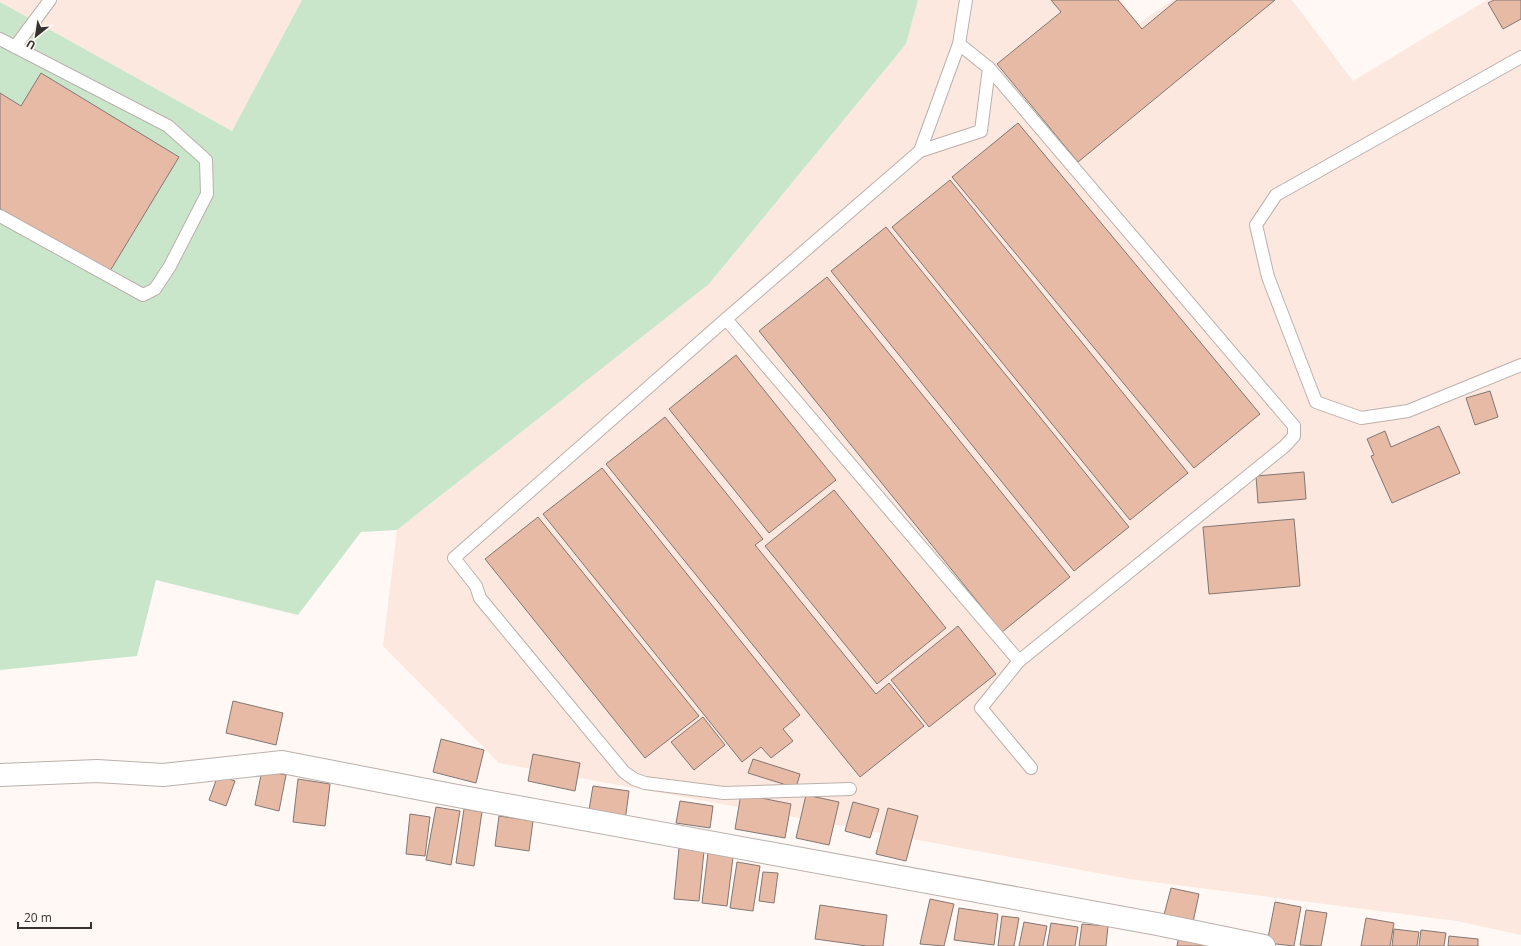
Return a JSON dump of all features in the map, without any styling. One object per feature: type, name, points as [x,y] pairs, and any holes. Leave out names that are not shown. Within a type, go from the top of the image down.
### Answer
[{"type":"street","points":[[0,774],[97,771],[163,775],[282,762],[452,795],[1157,924],[1264,946]]},
{"type":"lane","points":[[15,47],[50,0]]},
{"type":"lane","points":[[920,151],[959,44],[966,0]]},
{"type":"lane","points":[[0,39],[168,126],[206,160],[207,194],[170,266],[155,289],[143,295],[0,216]]},
{"type":"lane","points":[[959,44],[989,68],[1294,426],[1294,436],[1285,446],[1019,661],[981,708],[1030,768]]},
{"type":"lane","points":[[1521,58],[1276,195],[1256,226],[1268,277],[1316,402],[1361,418],[1408,411],[1521,365]]},
{"type":"lane","points":[[850,789],[724,793],[645,783],[634,779],[624,772],[480,598],[476,586],[454,558],[920,151],[981,130],[989,68]]},
{"type":"lane","points":[[726,319],[1019,661]]},
{"type":"shaded area","points":[[0,0],[302,0],[232,131],[0,2]]},
{"type":"shaded area","points":[[918,0],[1121,0],[1138,24],[1173,0],[1292,0],[1353,81],[1487,0],[1521,0],[1521,935],[1457,921],[1130,879],[499,763],[383,646],[397,530],[709,284],[906,44]]},
{"type":"green space","points":[[302,0],[918,0],[906,44],[709,284],[397,530],[361,532],[298,615],[156,580],[137,656],[0,670],[0,2],[232,131]]},
{"type":"building","points":[[1051,0],[1118,0],[1142,29],[1177,0],[1275,0],[1078,162],[997,64],[1061,12]]},
{"type":"building","points":[[1494,0],[1521,0],[1521,19],[1503,29],[1488,3]]},
{"type":"building","points":[[41,73],[179,157],[110,271],[0,209],[0,93],[21,106]]},
{"type":"building","points":[[1018,123],[1260,414],[1194,468],[952,177]]},
{"type":"building","points":[[950,180],[1188,473],[1130,520],[892,227]]},
{"type":"building","points":[[886,227],[1129,527],[1074,571],[831,271]]},
{"type":"building","points":[[827,277],[1070,577],[1002,632],[759,331]]},
{"type":"building","points":[[736,355],[836,480],[769,533],[669,409]]},
{"type":"building","points":[[1490,391],[1498,417],[1475,425],[1466,398]]},
{"type":"building","points":[[665,417],[763,539],[755,545],[876,694],[889,683],[924,726],[860,777],[606,464]]},
{"type":"building","points":[[1439,426],[1460,473],[1392,503],[1371,456],[1374,455],[1367,439],[1385,431],[1391,447]]},
{"type":"building","points":[[602,468],[800,715],[783,729],[793,741],[771,758],[761,747],[742,762],[543,514]]},
{"type":"building","points":[[1304,472],[1306,499],[1258,503],[1256,476]]},
{"type":"building","points":[[834,490],[946,628],[877,684],[765,546]]},
{"type":"building","points":[[538,517],[699,716],[645,758],[485,559]]},
{"type":"building","points":[[1294,519],[1300,586],[1209,594],[1203,527]]},
{"type":"building","points":[[958,626],[996,674],[929,727],[891,680]]},
{"type":"building","points":[[233,701],[283,713],[276,745],[226,733]]},
{"type":"building","points":[[703,717],[725,745],[694,770],[671,742]]},
{"type":"building","points":[[441,739],[484,750],[476,783],[433,772]]},
{"type":"building","points":[[533,754],[580,763],[575,791],[528,781]]},
{"type":"building","points":[[753,759],[800,774],[796,788],[748,773]]},
{"type":"building","points":[[262,770],[286,775],[279,811],[255,805]]},
{"type":"building","points":[[218,775],[235,781],[226,806],[209,800]]},
{"type":"building","points":[[298,779],[330,784],[325,826],[293,822]]},
{"type":"building","points":[[593,786],[629,791],[625,821],[588,816]]},
{"type":"building","points":[[741,794],[791,804],[785,838],[735,829]]},
{"type":"building","points":[[806,795],[839,802],[829,845],[796,838]]},
{"type":"building","points":[[680,801],[713,806],[710,828],[676,823]]},
{"type":"building","points":[[853,802],[879,809],[870,838],[845,831]]},
{"type":"building","points":[[436,807],[460,811],[451,865],[426,860]]},
{"type":"building","points":[[888,808],[918,816],[906,861],[876,854]]},
{"type":"building","points":[[464,809],[482,812],[474,866],[456,863]]},
{"type":"building","points":[[410,814],[430,817],[425,856],[406,854]]},
{"type":"building","points":[[499,816],[533,821],[529,851],[495,846]]},
{"type":"building","points":[[679,848],[704,851],[699,901],[674,899]]},
{"type":"building","points":[[708,853],[733,857],[727,906],[702,903]]},
{"type":"building","points":[[737,862],[760,866],[753,911],[730,908]]},
{"type":"building","points":[[763,872],[778,873],[774,903],[759,901]]},
{"type":"building","points":[[1171,888],[1199,894],[1193,922],[1164,915]]},
{"type":"building","points":[[930,899],[954,904],[944,946],[920,944]]},
{"type":"building","points":[[1275,902],[1301,907],[1294,946],[1267,943]]},
{"type":"building","points":[[820,905],[887,915],[883,946],[867,946],[815,939]]},
{"type":"building","points":[[959,908],[998,914],[994,945],[954,940]]},
{"type":"building","points":[[1306,910],[1327,913],[1321,946],[1300,945]]},
{"type":"building","points":[[1002,916],[1019,918],[1014,946],[998,946]]},
{"type":"building","points":[[1366,918],[1394,923],[1390,946],[1361,946]]},
{"type":"building","points":[[1024,922],[1047,926],[1043,946],[1019,946]]},
{"type":"building","points":[[1051,923],[1078,927],[1075,946],[1047,946]]},
{"type":"building","points":[[1082,924],[1108,926],[1106,946],[1079,946]]},
{"type":"building","points":[[1394,929],[1419,932],[1417,946],[1392,946]]},
{"type":"building","points":[[1421,930],[1446,933],[1444,946],[1419,946]]},
{"type":"building","points":[[1179,935],[1208,940],[1207,946],[1177,946]]},
{"type":"building","points":[[1449,936],[1478,939],[1478,946],[1448,946]]}]
